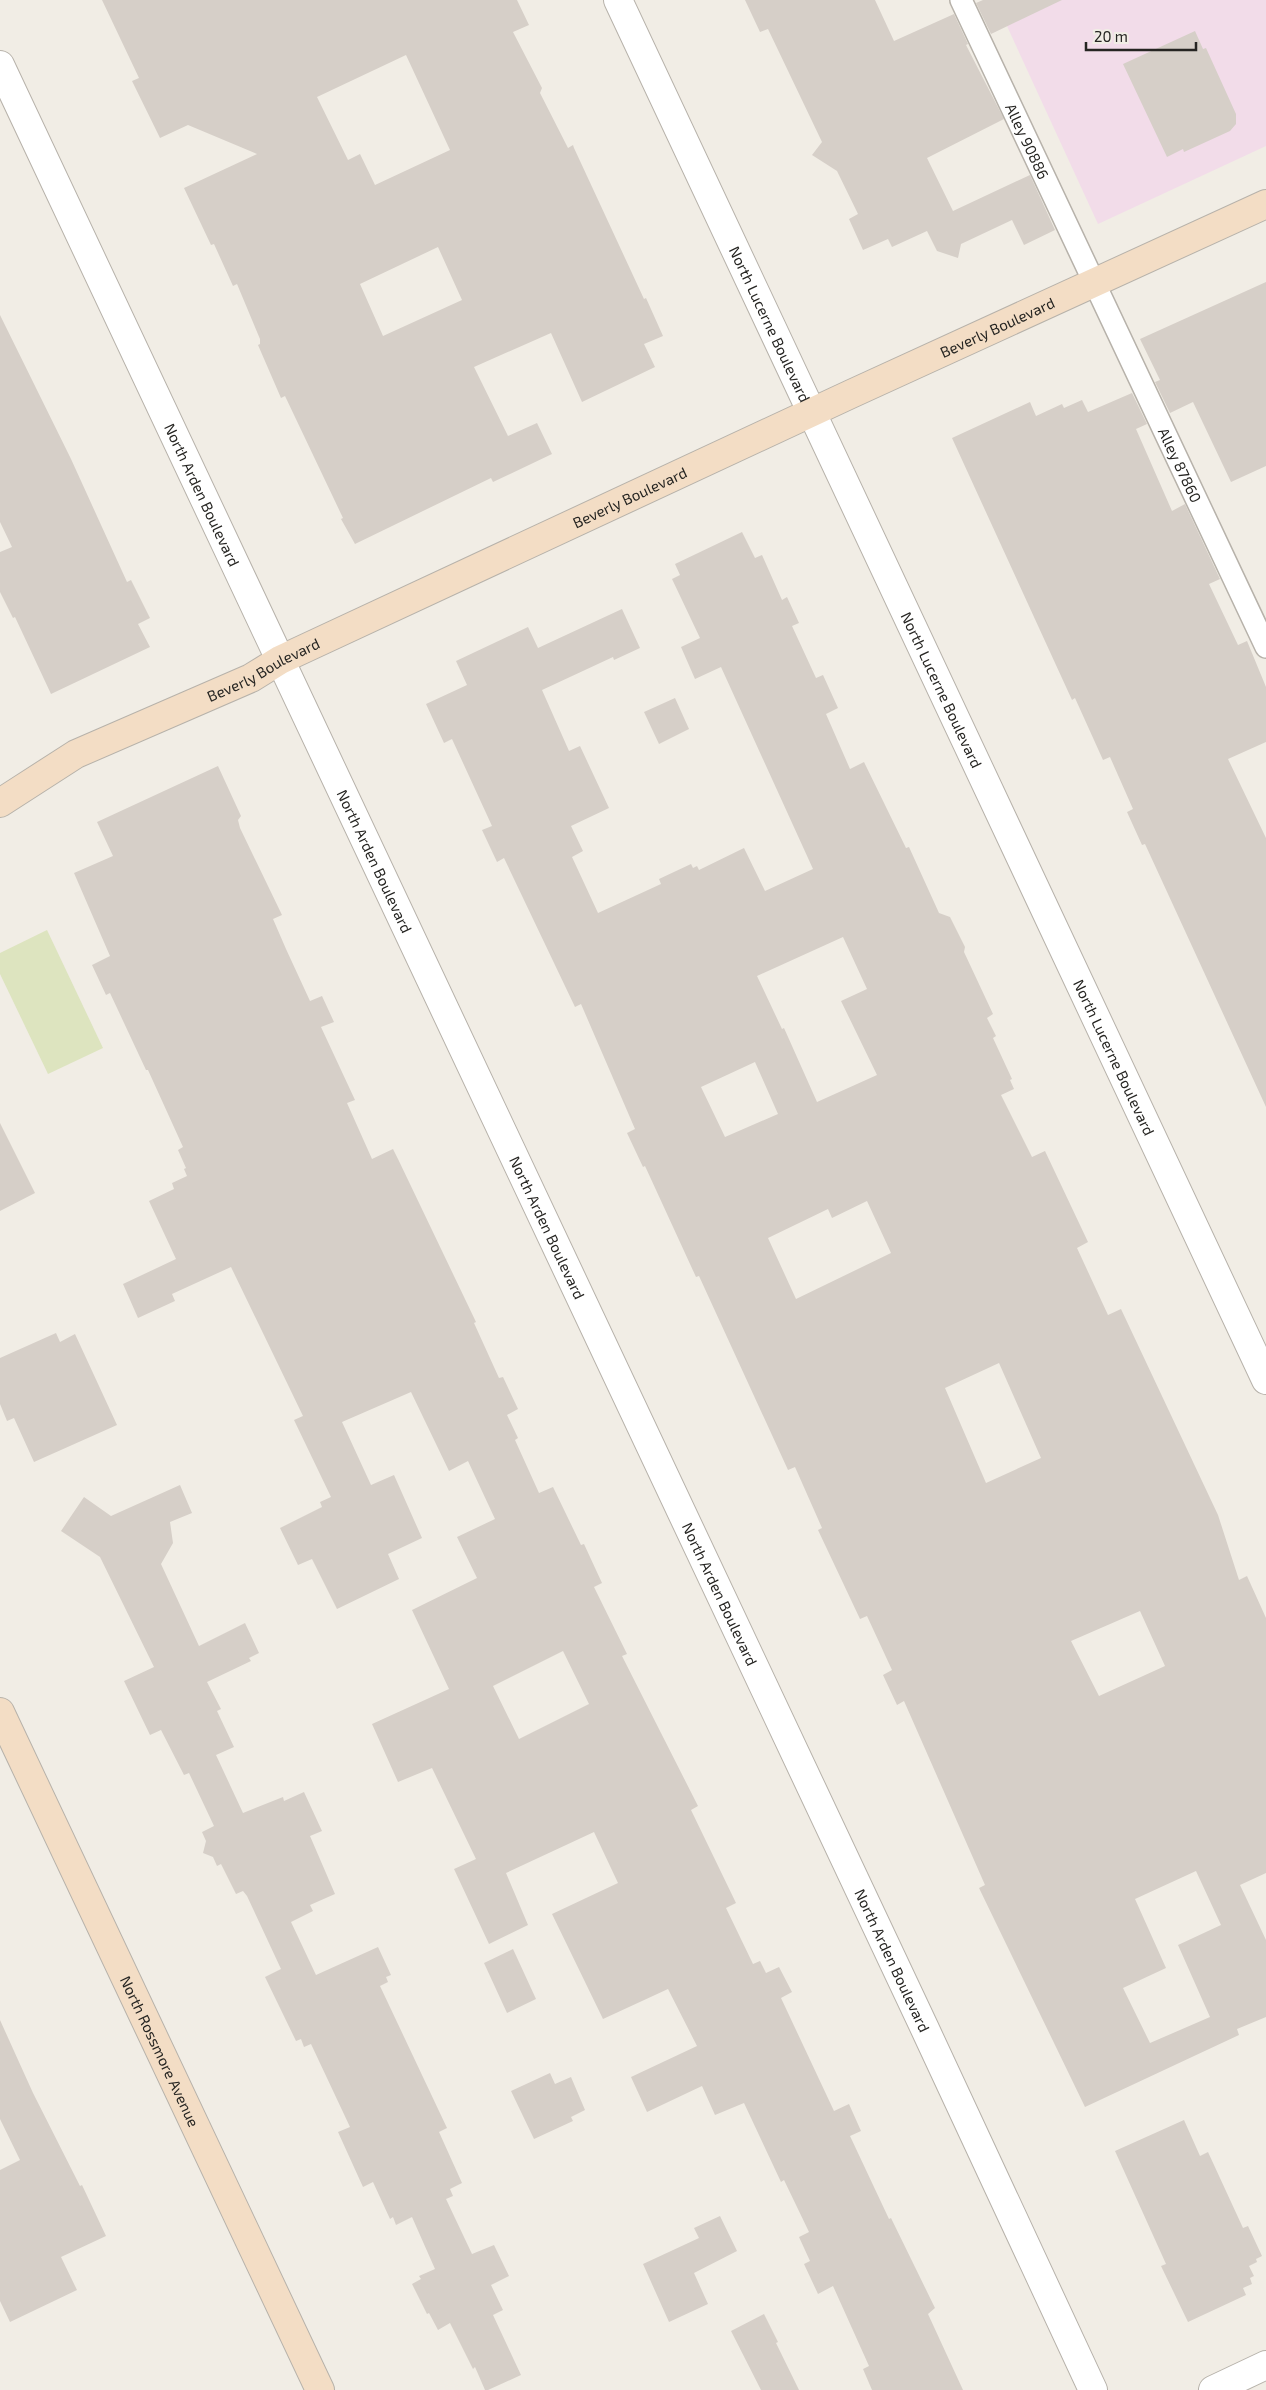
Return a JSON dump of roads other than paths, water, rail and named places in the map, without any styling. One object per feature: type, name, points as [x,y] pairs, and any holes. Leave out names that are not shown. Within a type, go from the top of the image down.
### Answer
[{"type":"main road","name":"Beverly Boulevard","points":[[0,803],[76,754],[251,678],[280,660],[811,412],[1266,204]]},
{"type":"main road","points":[[0,793],[76,754]]},
{"type":"main road","name":"North Rossmore Avenue","points":[[0,1712],[320,2390]]},
{"type":"street","name":"North Lucerne Boulevard","points":[[618,0],[1266,1380]]},
{"type":"street","name":"North Arden Boulevard","points":[[0,65],[926,2029],[1093,2390]]},
{"type":"street","points":[[1213,2390],[1266,2365]]},
{"type":"lane","name":"Alley 90886","points":[[961,0],[1093,284]]},
{"type":"lane","name":"Alley 87860","points":[[1093,284],[1266,647]]}]
